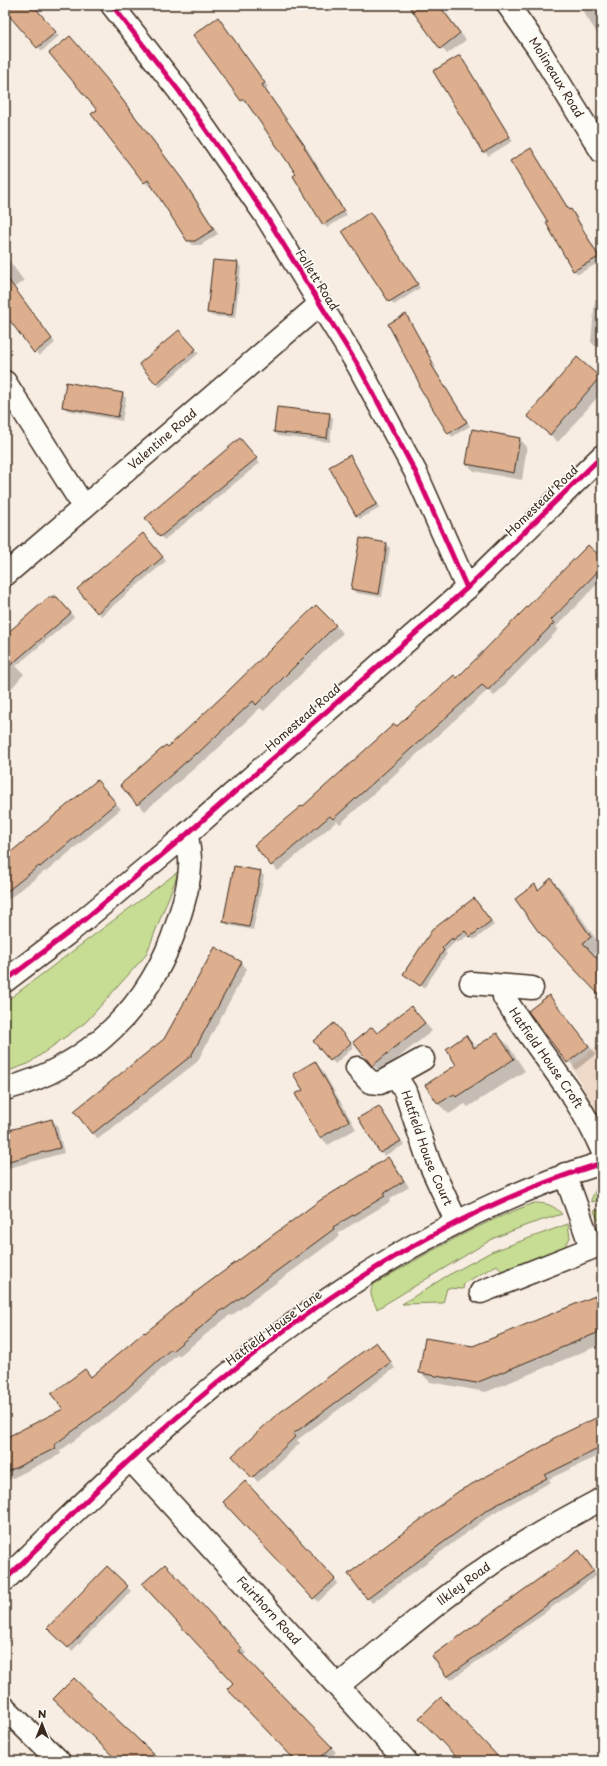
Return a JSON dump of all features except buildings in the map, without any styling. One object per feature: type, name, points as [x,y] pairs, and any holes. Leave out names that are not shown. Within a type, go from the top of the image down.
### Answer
[{"type":"street","name":"Follett Road","points":[[112,5],[179,91],[264,214],[359,367],[416,474],[467,588]]},
{"type":"street","name":"Molineaux Road","points":[[508,5],[538,48],[602,152]]},
{"type":"street","name":"Valentine Road","points":[[5,575],[320,304]]},
{"type":"street","points":[[5,382],[84,507]]},
{"type":"street","name":"Homestead Road","points":[[5,981],[67,934],[187,834],[467,588],[602,456]]},
{"type":"street","points":[[5,1089],[25,1084],[62,1067],[102,1040],[132,1010],[152,980],[170,946],[184,903],[190,866],[187,834]]},
{"type":"street","name":"Hatfield House Croft","points":[[471,983],[504,987],[532,988]]},
{"type":"street","name":"Hatfield House Croft","points":[[504,987],[504,997],[575,1098],[591,1125],[602,1150]]},
{"type":"street","name":"Hatfield House Court","points":[[357,1068],[370,1082],[380,1083],[423,1059]]},
{"type":"street","name":"Hatfield House Court","points":[[396,1075],[405,1091],[429,1162],[456,1221]]},
{"type":"street","name":"Hatfield House Lane","points":[[5,1580],[69,1516],[195,1402],[258,1349],[321,1304],[389,1259],[456,1221],[565,1174],[602,1163]]},
{"type":"street","points":[[481,1292],[597,1245],[565,1174]]},
{"type":"street","name":"Fairthorn Road","points":[[131,1460],[406,1761]]},
{"type":"street","name":"Ilkley Road","points":[[338,1686],[427,1612],[492,1564],[565,1518],[602,1499]]},
{"type":"street","points":[[5,1708],[59,1761]]},
{"type":"shaded area","points":[[602,1041],[602,1123],[572,1067]]},
{"type":"green space","points":[[179,871],[146,955],[86,1022],[28,1064],[5,1072],[5,1002]]},
{"type":"green space","points":[[602,1182],[602,1199],[592,1202],[591,1200],[596,1189]]},
{"type":"green space","points":[[534,1203],[550,1205],[562,1214],[527,1225],[494,1238],[377,1309],[371,1294],[373,1285],[472,1230]]},
{"type":"green space","points":[[602,1209],[602,1223],[598,1220],[594,1211]]},
{"type":"green space","points":[[568,1224],[570,1238],[562,1251],[504,1274],[497,1265],[464,1283],[463,1289],[447,1288],[443,1303],[402,1304],[445,1277],[491,1252]]},
{"type":"cycle path","points":[[112,5],[179,91],[264,213],[359,367],[416,473],[467,588]]},
{"type":"cycle path","points":[[5,981],[67,934],[187,834],[467,588],[602,456]]},
{"type":"cycle path","points":[[5,1580],[70,1516],[138,1453],[207,1392],[279,1334],[354,1282],[433,1235],[515,1195],[602,1163]]}]
